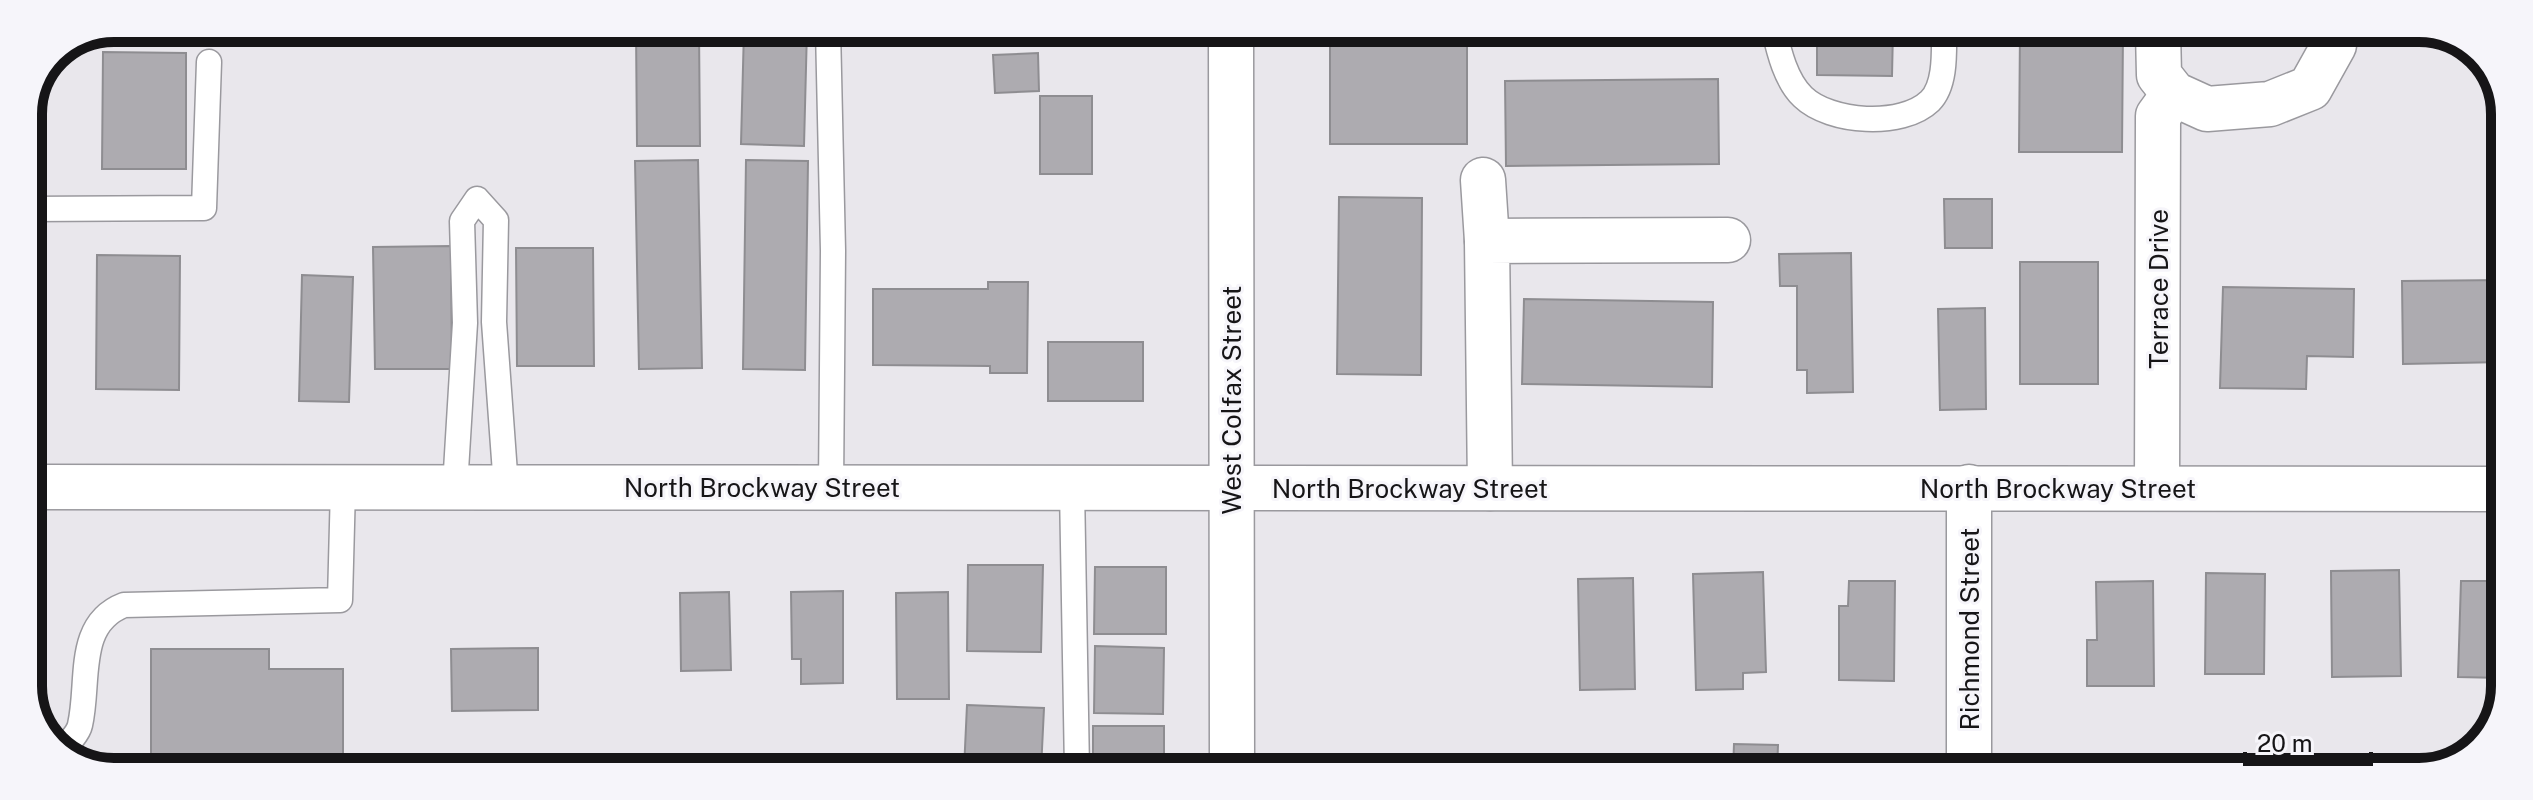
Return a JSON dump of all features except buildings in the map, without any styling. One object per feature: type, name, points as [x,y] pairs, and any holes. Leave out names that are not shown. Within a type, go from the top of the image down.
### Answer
[{"type":"street","name":"West Colfax Street","points":[[1231,42],[1232,758]]},
{"type":"street","points":[[2158,42],[2159,75],[2174,94],[2207,109],[2270,104],[2310,88],[2334,42]]},
{"type":"street","name":"Terrace Drive","points":[[2157,488],[2158,116],[2174,94]]},
{"type":"street","points":[[1483,180],[1487,241],[1490,488]]},
{"type":"street","points":[[1487,241],[1728,240]]},
{"type":"street","name":"North Brockway Street","points":[[42,487],[2491,489]]},
{"type":"street","name":"Richmond Street","points":[[1969,487],[1969,758]]},
{"type":"lane","points":[[828,42],[833,251],[831,488]]},
{"type":"lane","points":[[1778,42],[1787,73],[1804,98],[1839,116],[1878,119],[1909,115],[1931,101],[1940,84],[1943,42]]},
{"type":"lane","points":[[42,209],[204,208],[209,62]]},
{"type":"lane","points":[[455,487],[465,323],[462,221],[477,199],[496,220],[494,322],[506,487]]},
{"type":"lane","points":[[70,743],[80,729],[90,635],[110,611],[124,605],[340,600],[343,487]]},
{"type":"lane","points":[[1072,488],[1077,758]]}]
